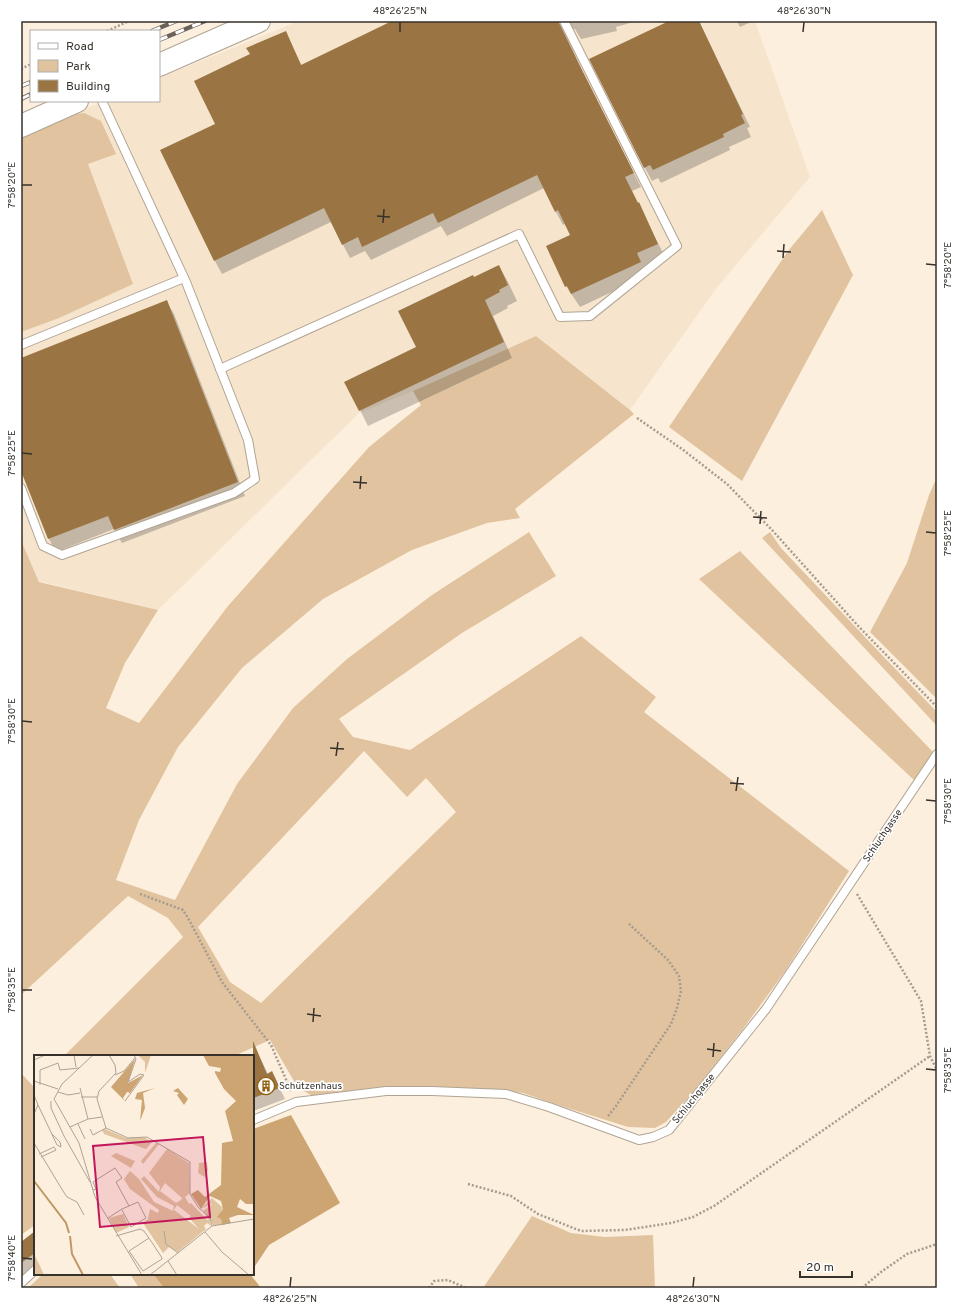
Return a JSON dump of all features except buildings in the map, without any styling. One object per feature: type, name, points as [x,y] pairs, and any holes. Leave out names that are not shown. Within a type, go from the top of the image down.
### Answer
[{"type":"main road","points":[[160,65],[259,21]]},
{"type":"main road","points":[[21,126],[75,102]]},
{"type":"lane","points":[[220,369],[519,234],[560,317],[590,316],[677,246],[564,21]]},
{"type":"lane","points":[[21,488],[43,546],[62,555],[234,493],[256,479],[248,440],[184,278],[102,102]]},
{"type":"lane","points":[[21,345],[184,278]]},
{"type":"lane","name":"Schluchgasse","points":[[254,1120],[296,1102],[386,1091],[432,1091],[506,1094],[549,1107],[639,1140],[653,1137],[669,1130],[766,1009],[937,754]]},
{"type":"lane","points":[[21,1283],[34,1271]]},
{"type":"path","points":[[108,30],[129,21]]},
{"type":"path","points":[[21,69],[30,64]]},
{"type":"path","points":[[637,418],[682,449],[726,484],[772,530],[860,628],[937,707]]},
{"type":"path","points":[[851,883],[921,1001],[930,1056],[937,1070]]},
{"type":"path","points":[[140,894],[183,910],[222,982],[271,1045],[296,1102]]},
{"type":"path","points":[[600,1125],[616,1106],[671,1024],[681,991],[679,976],[668,960],[629,924]]},
{"type":"path","points":[[468,1184],[512,1196],[538,1214],[581,1231],[625,1230],[672,1223],[693,1218],[714,1206],[930,1056]]},
{"type":"path","points":[[862,1288],[881,1272],[907,1254],[937,1244]]},
{"type":"path","points":[[429,1288],[434,1281],[448,1280],[466,1288]]},
{"type":"shaded area","points":[[299,21],[755,21],[810,177],[715,290],[630,410],[536,336],[413,391],[359,413],[158,610],[39,581],[21,540],[21,135],[102,102],[160,102],[160,78]]},
{"type":"shaded area","points":[[291,1115],[340,1203],[269,1245],[254,1268],[254,1129]]},
{"type":"shaded area","points":[[154,1275],[251,1275],[261,1288],[164,1288]]},
{"type":"green space","points":[[84,113],[101,121],[116,154],[88,164],[133,284],[59,318],[21,332],[21,135],[70,115]]},
{"type":"green space","points":[[822,210],[853,275],[742,481],[669,427],[788,251]]},
{"type":"green space","points":[[536,336],[634,414],[515,509],[520,518],[487,523],[412,550],[323,599],[242,668],[178,747],[139,820],[116,880],[175,900],[237,784],[293,708],[347,659],[432,595],[529,532],[556,576],[462,633],[339,719],[353,737],[410,750],[581,636],[656,697],[644,712],[849,871],[786,970],[743,1029],[691,1095],[666,1122],[655,1128],[628,1127],[523,1093],[491,1089],[380,1087],[325,1095],[311,1095],[298,1088],[270,1040],[236,1055],[65,1055],[183,937],[168,918],[128,896],[21,995],[21,540],[39,582],[158,610],[125,663],[106,708],[139,723],[228,606],[369,447],[421,405],[413,391]],"holes":[[[364,751],[407,797],[426,778],[456,812],[261,1003],[230,982],[198,927]]]},
{"type":"green space","points":[[937,477],[937,699],[870,632],[907,563],[929,495]]},
{"type":"green space","points":[[770,532],[781,548],[937,712],[937,726],[762,538]]},
{"type":"green space","points":[[740,551],[933,752],[915,781],[699,579]]},
{"type":"green space","points":[[21,1073],[33,1086],[34,1085],[34,1226],[21,1235]]},
{"type":"green space","points":[[532,1216],[571,1233],[605,1237],[653,1235],[655,1288],[483,1288]]},
{"type":"green space","points":[[42,1275],[111,1275],[120,1288],[28,1288]]},
{"type":"green space","points":[[131,1275],[154,1275],[164,1288],[139,1288]]},
{"type":"railway","points":[[154,30],[176,21]]},
{"type":"railway","points":[[160,40],[205,21]]},
{"type":"railway","points":[[21,86],[30,82]]},
{"type":"railway","points":[[21,99],[30,94]]},
{"type":"place","name":"Schützenhaus","points":[[266,1086]]}]
